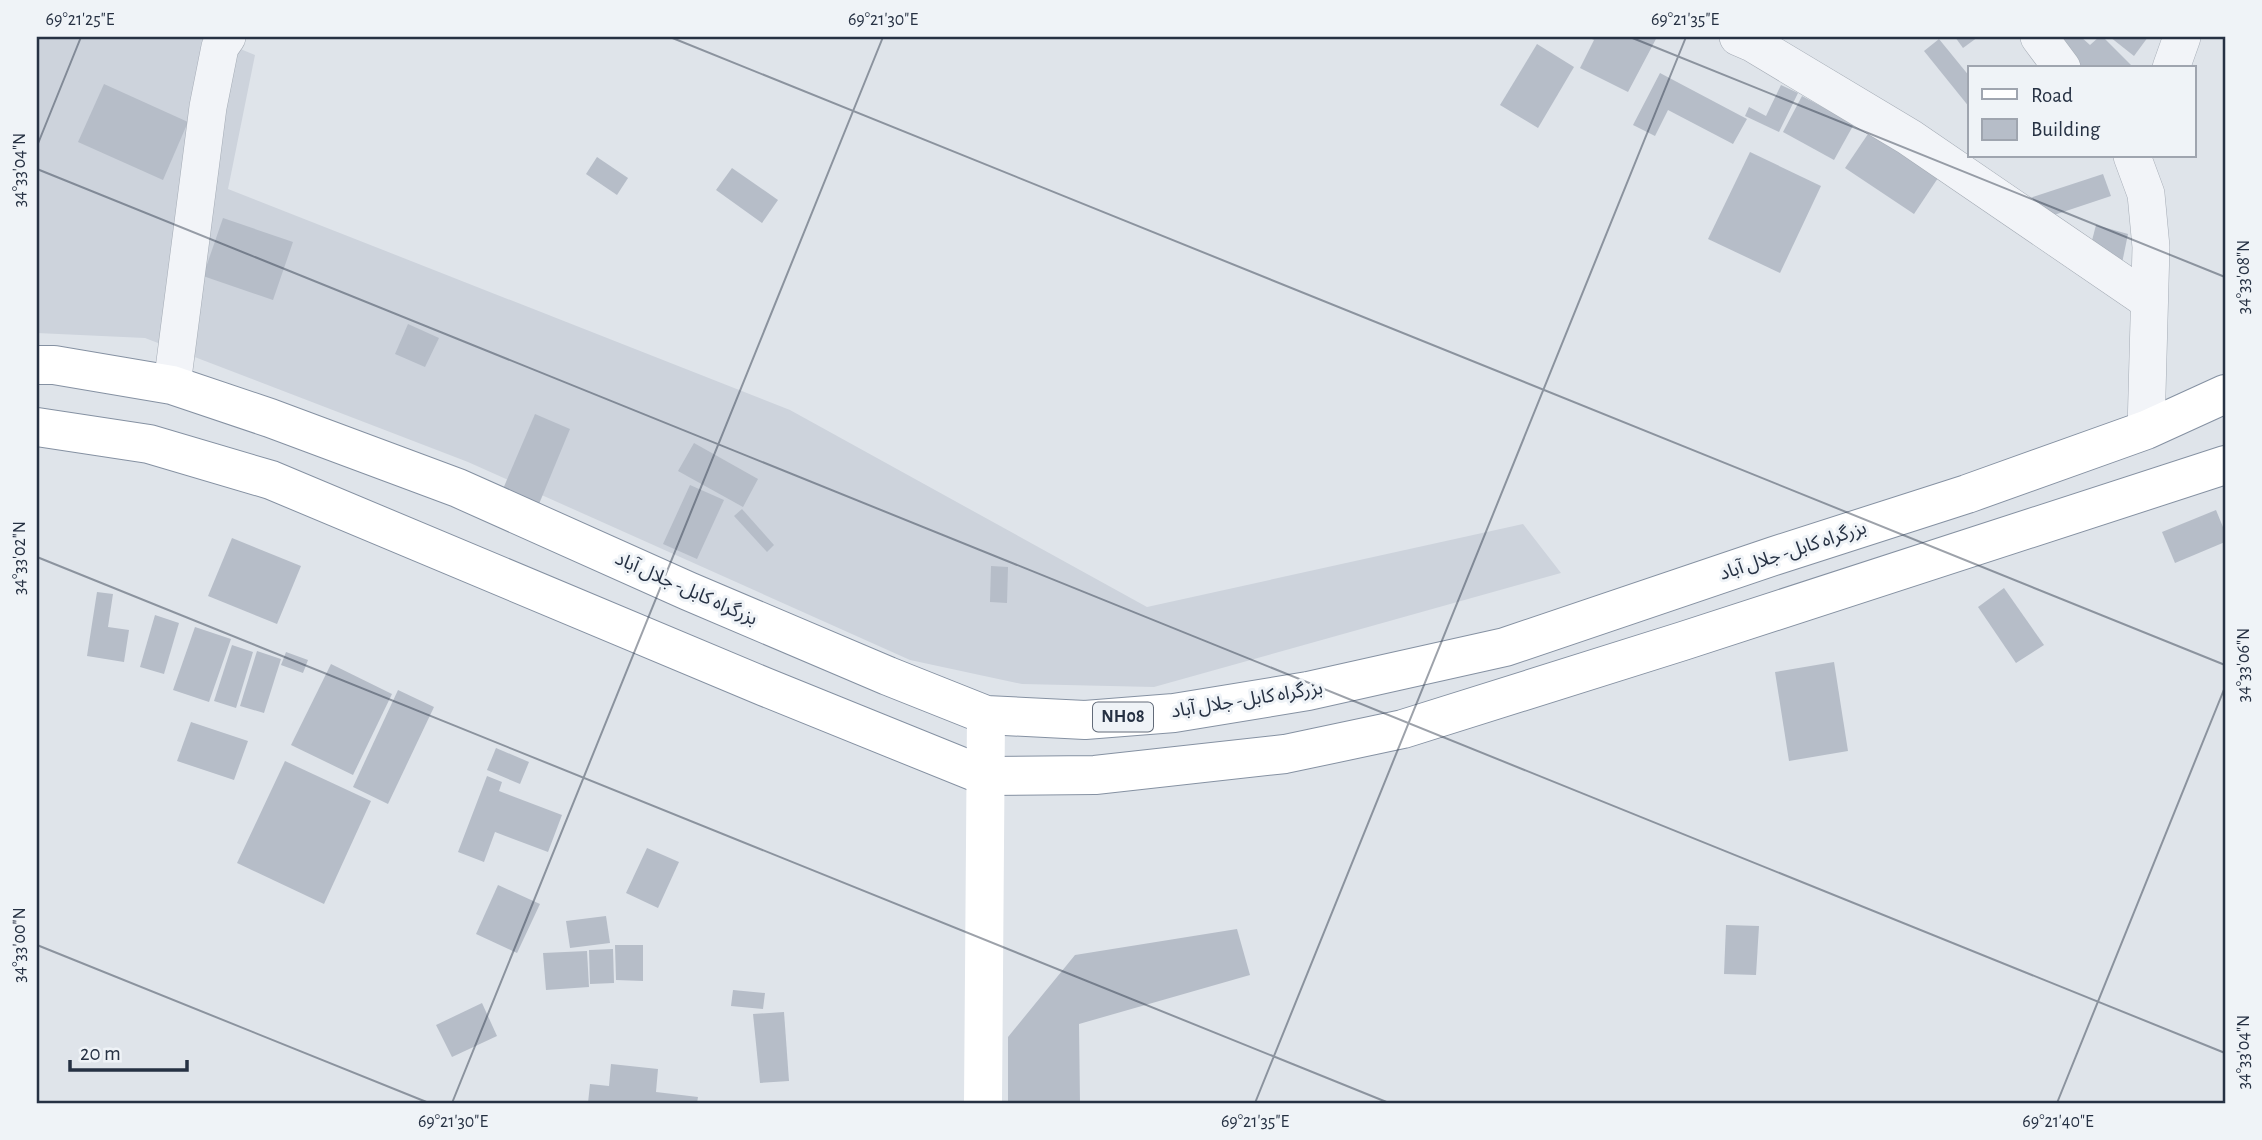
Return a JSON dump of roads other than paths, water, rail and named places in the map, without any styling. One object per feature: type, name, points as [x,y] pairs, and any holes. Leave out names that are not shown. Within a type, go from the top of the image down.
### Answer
[{"type":"main road","name":"بزرگراه کابل- جلال آباد","points":[[37,365],[54,365],[172,385],[270,418],[458,488],[888,676],[986,715],[1085,720],[1174,713],[1308,691],[1505,647],[1774,556],[1967,495],[2146,430],[2225,394]]},
{"type":"main road","points":[[37,427],[149,444],[271,480],[985,776],[1095,775],[1285,754],[1402,729],[1723,629],[2225,466]]},
{"type":"main road","points":[[983,1103],[986,715]]},
{"type":"street","points":[[172,385],[208,107],[220,47],[227,37]]},
{"type":"street","points":[[1738,37],[1909,137],[2149,301]]},
{"type":"street","points":[[2039,37],[2061,66]]},
{"type":"street","points":[[2172,66],[2182,37]]},
{"type":"street","points":[[2136,160],[2146,194],[2151,247],[2146,430]]}]
